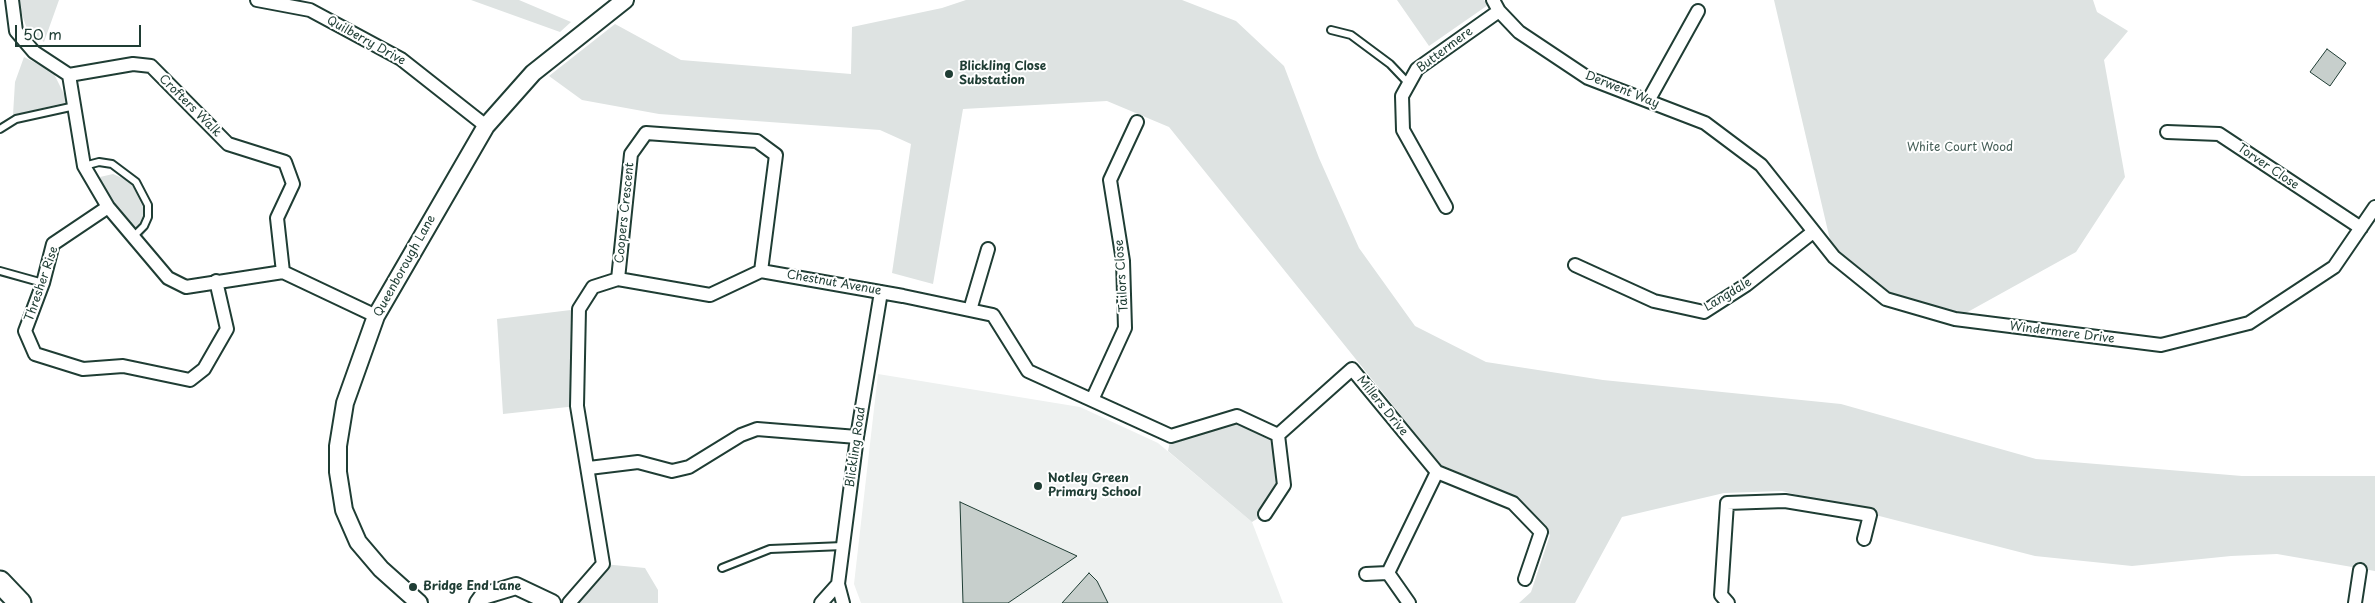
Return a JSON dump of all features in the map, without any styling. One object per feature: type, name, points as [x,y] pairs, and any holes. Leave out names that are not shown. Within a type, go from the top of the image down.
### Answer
[{"type":"highway","points":[[0,576],[11,593]]},
{"type":"street","points":[[12,0],[16,31],[34,52],[69,75],[84,166],[108,207],[168,278],[186,287],[283,272],[376,316]]},
{"type":"street","name":"Quilberry Drive","points":[[256,0],[310,10],[401,59],[486,126]]},
{"type":"street","name":"Queenborough Lane","points":[[419,603],[382,569],[358,542],[344,510],[338,472],[338,446],[345,403],[376,316],[486,126],[533,73],[614,3]]},
{"type":"street","name":"Buttermere","points":[[1446,207],[1403,130],[1402,96],[1417,69],[1496,6]]},
{"type":"street","name":"Derwent Way","points":[[1496,6],[1519,32],[1588,78],[1705,123],[1761,166]]},
{"type":"street","points":[[1648,101],[1698,11]]},
{"type":"street","name":"Crofters Walk","points":[[69,75],[133,64],[151,66],[228,144],[285,162],[293,184],[277,218],[283,272]]},
{"type":"street","name":"Tailors Close","points":[[1092,400],[1125,328],[1123,261],[1110,180],[1137,122]]},
{"type":"street","name":"Torver Close","points":[[2167,132],[2219,134],[2361,228]]},
{"type":"street","name":"Coopers Crescent","points":[[618,280],[631,154],[646,133],[757,141],[776,155],[761,271]]},
{"type":"street","name":"Windermere Drive","points":[[1761,166],[1834,257],[1886,299],[1955,319],[2161,345],[2249,323],[2334,267],[2375,207]]},
{"type":"street","name":"Thresher Rise","points":[[108,207],[53,244],[43,283],[25,331],[35,354],[82,369],[124,366],[190,380],[204,369],[227,330],[216,282]]},
{"type":"street","name":"Langdale","points":[[1575,265],[1654,301],[1704,312],[1746,285],[1813,232]]},
{"type":"street","points":[[970,310],[988,249]]},
{"type":"street","points":[[569,603],[603,564],[589,468],[577,406],[579,308],[593,287],[618,280],[710,295],[761,271]]},
{"type":"street","name":"Chestnut Avenue","points":[[761,271],[881,292],[993,315],[1028,371],[1171,436],[1237,416],[1278,435]]},
{"type":"street","name":"Blickling Road","points":[[843,603],[838,584],[842,546],[857,437],[881,292]]},
{"type":"street","name":"Millers Drive","points":[[1278,435],[1352,369],[1437,472],[1514,503],[1541,532],[1525,579]]},
{"type":"street","points":[[589,468],[638,462],[672,471],[689,467],[741,434],[757,429],[857,437]]},
{"type":"street","points":[[1264,514],[1284,485],[1278,435]]},
{"type":"street","points":[[1388,573],[1437,472]]},
{"type":"street","points":[[1728,603],[1721,595],[1727,503],[1785,500],[1870,515],[1864,539]]},
{"type":"street","points":[[2355,603],[2360,570]]},
{"type":"street","points":[[1366,574],[1388,573]]},
{"type":"street","points":[[1388,573],[1409,603]]},
{"type":"street","points":[[821,603],[838,584]]},
{"type":"street","points":[[478,603],[483,596],[516,586],[552,603]]},
{"type":"lane","points":[[1331,30],[1351,35],[1390,64],[1408,84]]},
{"type":"lane","points":[[0,129],[16,119],[75,106]]},
{"type":"lane","points":[[84,166],[99,162],[112,164],[136,182],[148,205],[148,217],[144,226],[133,238]]},
{"type":"lane","points":[[0,271],[43,283]]},
{"type":"lane","points":[[722,568],[770,549],[842,546]]},
{"type":"shaded area","name":"Notley Green Primary School","points":[[878,374],[1080,407],[1158,443],[1252,522],[1283,603],[861,603],[854,584]]},
{"type":"green space","points":[[17,0],[59,0],[44,42],[28,32]]},
{"type":"green space","points":[[471,0],[519,0],[571,22],[560,32]]},
{"type":"green space","points":[[966,0],[1182,0],[1236,21],[1284,66],[1319,158],[1359,248],[1415,326],[1486,362],[1603,380],[1841,404],[2036,459],[2242,476],[2375,476],[2375,571],[2277,554],[2231,556],[2132,566],[2035,556],[1782,491],[1724,493],[1622,517],[1575,603],[1519,603],[1531,592],[1550,535],[1514,495],[1441,465],[1169,127],[1107,101],[963,109],[933,284],[892,273],[911,144],[880,130],[659,114],[582,100],[549,76],[615,24],[681,60],[851,74],[852,27],[942,8]]},
{"type":"green space","points":[[1397,0],[1484,0],[1488,5],[1429,46]]},
{"type":"green space","name":"White Court Wood","points":[[1774,0],[2093,0],[2097,12],[2128,31],[2104,60],[2125,177],[2076,252],[1955,319],[1886,299],[1834,257]]},
{"type":"green space","points":[[24,57],[53,72],[68,102],[13,115],[15,82]]},
{"type":"green space","points":[[113,174],[129,181],[146,206],[148,228],[141,239],[108,207],[100,177]]},
{"type":"green space","points":[[579,309],[577,406],[503,414],[497,319]]},
{"type":"green space","points":[[1237,416],[1278,435],[1284,485],[1265,514],[1252,522],[1168,451],[1171,436]]},
{"type":"green space","points":[[603,564],[645,568],[658,590],[658,603],[569,603]]},
{"type":"building","points":[[2327,49],[2346,63],[2330,86],[2310,72]]},
{"type":"building","points":[[960,502],[1077,556],[1008,603],[963,603]]},
{"type":"building","points":[[1089,573],[1097,581],[1108,603],[1062,603]]},
{"type":"place","name":"Blickling Close Substation","points":[[949,74]]},
{"type":"place","name":"Notley Green Primary School","points":[[1038,486]]},
{"type":"place","name":"Bridge End Lane","points":[[413,587]]}]
